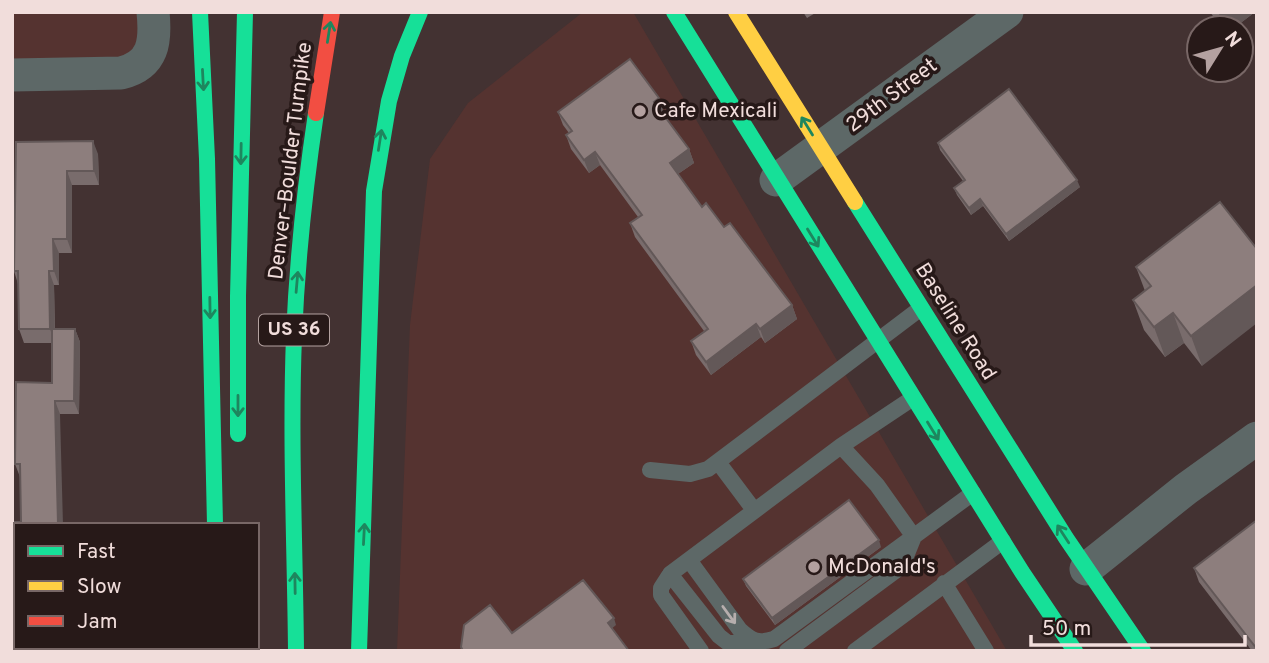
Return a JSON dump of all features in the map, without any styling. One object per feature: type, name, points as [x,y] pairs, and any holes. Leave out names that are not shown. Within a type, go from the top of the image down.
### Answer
[{"type":"main road","points":[[200,12],[207,159],[215,523]]},
{"type":"main road","name":"Denver–Boulder Turnpike","points":[[238,444],[244,12]]},
{"type":"main road","name":"Denver–Boulder Turnpike","points":[[296,651],[291,436],[296,290],[306,174],[332,12]]},
{"type":"main road","points":[[359,651],[366,500],[371,208],[384,113],[397,67],[420,12]]},
{"type":"main road","points":[[674,12],[913,398],[1076,651]]},
{"type":"main road","name":"Baseline Road","points":[[736,12],[1086,569],[1143,651]]},
{"type":"street","points":[[12,75],[121,73],[132,70],[146,58],[154,44],[153,12]]},
{"type":"street","name":"29th Street","points":[[776,180],[1007,12]]},
{"type":"street","points":[[1086,569],[1186,489],[1257,438]]},
{"type":"lane","points":[[650,470],[690,474],[718,462],[921,309]]},
{"type":"lane","points":[[701,651],[661,594],[661,588],[670,574],[841,446],[913,398]]},
{"type":"lane","points":[[841,446],[877,485],[914,537]]},
{"type":"lane","points":[[718,462],[754,510]]},
{"type":"lane","points":[[670,574],[719,636],[729,643],[761,643],[774,639],[973,493]]},
{"type":"lane","points":[[788,651],[902,566],[914,537]]},
{"type":"lane","points":[[855,651],[1003,541]]},
{"type":"lane","points":[[688,560],[740,630],[750,640],[761,643]]},
{"type":"lane","points":[[944,583],[986,651]]},
{"type":"shaded area","points":[[12,12],[153,12],[146,58],[12,75]]},
{"type":"shaded area","points":[[583,12],[633,12],[1007,651],[397,651],[410,325],[430,159],[468,103]]},
{"type":"building","points":[[630,59],[659,98],[654,102],[689,149],[670,163],[702,207],[706,203],[724,227],[730,223],[792,305],[760,329],[756,324],[706,362],[691,341],[708,329],[630,223],[642,215],[595,152],[584,160],[566,135],[572,131],[558,112]]},
{"type":"building","points":[[1009,89],[1077,180],[1006,234],[980,199],[969,208],[954,188],[965,180],[938,143]]},
{"type":"building","points":[[93,141],[94,171],[67,171],[67,239],[53,239],[54,271],[49,271],[50,329],[19,329],[18,271],[14,271],[16,142]]},
{"type":"building","points":[[1220,202],[1257,249],[1257,285],[1191,336],[1173,313],[1154,327],[1133,300],[1151,286],[1136,267]]},
{"type":"building","points":[[52,329],[75,329],[74,401],[55,401],[58,523],[15,523],[21,522],[20,464],[15,464],[16,382],[52,383]]},
{"type":"building","name":"McDonald's","points":[[849,500],[879,540],[772,618],[743,579]]},
{"type":"building","points":[[1257,520],[1257,649],[1194,568]]},
{"type":"building","points":[[14,547],[14,649],[60,651],[12,651]]},
{"type":"building","points":[[583,580],[614,618],[608,623],[629,651],[463,651],[461,647],[464,625],[490,605],[512,633]]},
{"type":"traffic: fast","points":[[200,12],[207,159],[215,523]]},
{"type":"traffic: fast","points":[[238,434],[238,296],[245,12]]},
{"type":"traffic: fast","points":[[359,651],[374,191],[389,101],[402,56],[420,12]]},
{"type":"traffic: fast","points":[[674,12],[1022,572],[1075,651]]},
{"type":"traffic: fast","points":[[296,651],[294,336],[302,224],[316,113]]},
{"type":"traffic: fast","points":[[855,202],[1066,538],[1143,651]]},
{"type":"traffic: slow","points":[[736,12],[855,202]]},
{"type":"traffic: jam","points":[[316,113],[332,12]]},
{"type":"place","name":"Cafe Mexicali","points":[[640,111]]},
{"type":"place","name":"McDonald's","points":[[814,567]]}]
